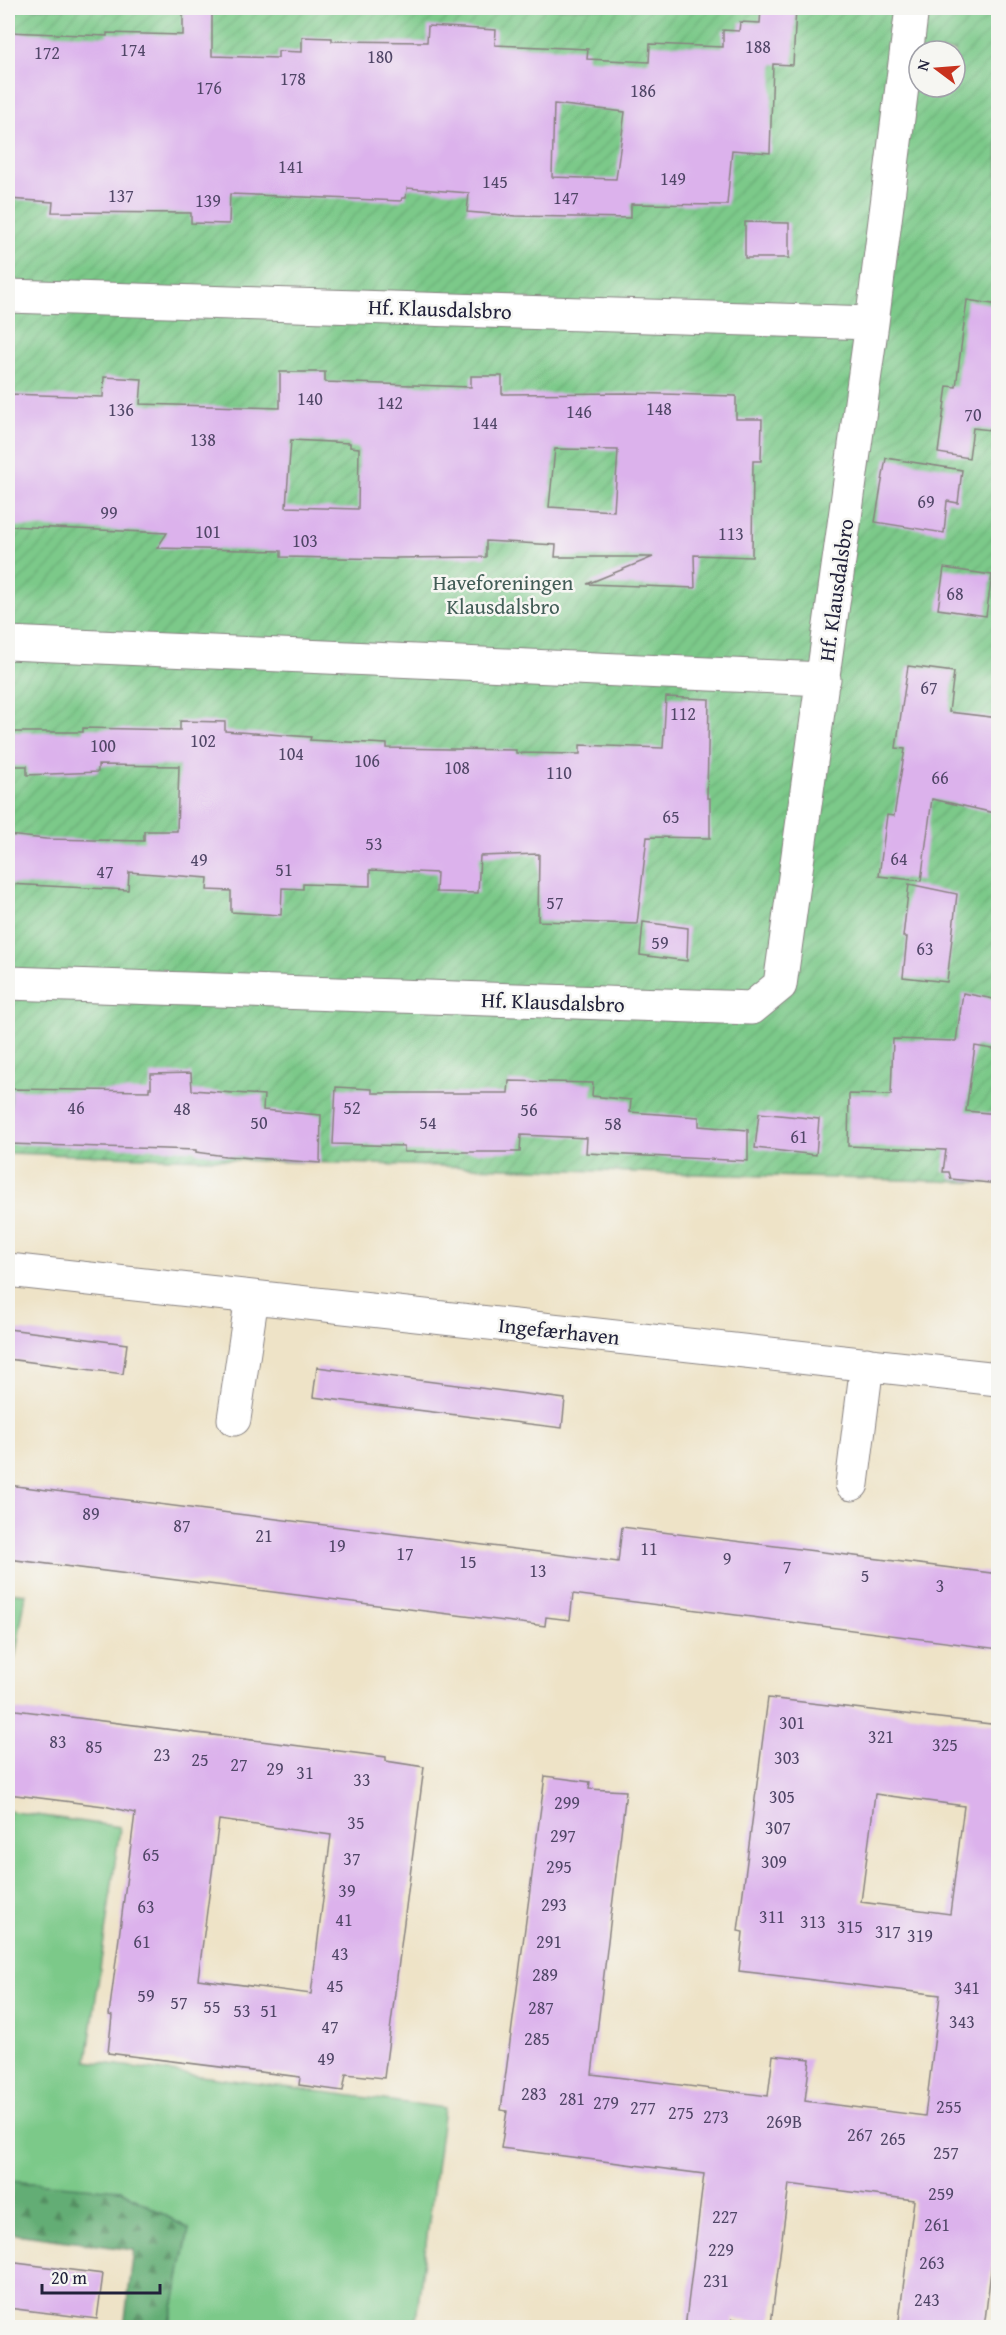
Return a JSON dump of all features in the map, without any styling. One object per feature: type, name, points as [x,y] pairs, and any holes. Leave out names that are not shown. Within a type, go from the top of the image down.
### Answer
[{"type":"street","name":"Hf. Klausdalsbro","points":[[8,983],[752,1008],[780,985],[873,323],[912,8]]},
{"type":"street","name":"Hf. Klausdalsbro","points":[[8,296],[873,323]]},
{"type":"street","name":"Hf. Klausdalsbro","points":[[8,643],[824,678]]},
{"type":"street","name":"Ingefærhaven","points":[[8,1270],[999,1379]]},
{"type":"street","points":[[234,1419],[252,1298]]},
{"type":"street","points":[[852,1484],[867,1364]]},
{"type":"green space","name":"Haveforeningen Klausdalsbro","points":[[8,8],[998,8],[998,1183],[8,1153]]},
{"type":"green space","points":[[8,1592],[26,1594],[15,1658],[8,1657]]},
{"type":"green space","points":[[8,1811],[120,1827],[87,2061],[444,2108],[415,2327],[169,2327],[189,2229],[8,2181]]},
{"type":"green space","points":[[8,2181],[121,2190],[189,2229],[169,2327],[124,2327],[134,2250],[8,2233]]},
{"type":"building","points":[[183,8],[212,8],[212,56],[278,58],[278,51],[302,52],[302,37],[332,38],[332,41],[427,42],[428,26],[496,30],[495,45],[588,49],[587,59],[649,62],[650,44],[723,47],[723,30],[739,31],[740,22],[760,23],[761,8],[796,8],[793,65],[773,64],[770,153],[732,150],[727,205],[631,204],[631,218],[515,216],[467,212],[469,193],[407,188],[406,198],[402,198],[401,201],[230,194],[229,224],[191,223],[191,213],[52,212],[53,202],[8,199],[11,79],[9,79],[8,66],[8,32],[107,36],[107,33],[183,35]],"holes":[[[554,104],[625,112],[616,179],[552,177]]]},
{"type":"building","points":[[745,222],[789,223],[789,258],[745,258]]},
{"type":"building","points":[[967,300],[999,305],[999,431],[973,428],[969,458],[938,453],[947,386],[956,387]]},
{"type":"building","points":[[280,372],[325,372],[325,382],[471,387],[471,376],[502,376],[502,394],[627,393],[736,396],[736,419],[762,419],[761,461],[753,461],[752,557],[694,555],[695,588],[587,584],[653,557],[555,557],[556,545],[486,541],[486,557],[396,559],[281,557],[281,551],[157,548],[167,533],[8,526],[8,394],[103,397],[104,377],[142,379],[140,404],[280,408]],"holes":[[[291,440],[350,443],[350,447],[359,448],[358,509],[286,507]],[[555,449],[618,450],[614,511],[549,507]]]},
{"type":"building","points":[[886,458],[962,470],[958,503],[947,501],[944,533],[875,522]]},
{"type":"building","points":[[944,568],[992,575],[986,616],[938,609]]},
{"type":"building","points":[[908,666],[954,672],[949,712],[999,718],[999,814],[932,799],[921,881],[879,876],[887,815],[894,816],[905,749],[896,748]]},
{"type":"building","points":[[666,697],[709,699],[707,798],[710,798],[710,838],[647,837],[637,924],[538,921],[539,854],[480,856],[478,893],[436,892],[437,873],[370,870],[370,886],[303,884],[303,889],[282,888],[281,915],[231,912],[231,891],[207,890],[208,878],[129,872],[128,890],[8,884],[8,835],[46,839],[144,841],[144,831],[177,831],[179,766],[98,765],[98,772],[27,775],[27,766],[13,766],[13,732],[83,732],[83,728],[180,730],[180,721],[225,722],[225,731],[311,737],[310,740],[387,744],[387,748],[516,750],[516,753],[580,754],[580,745],[663,748]]},
{"type":"building","points":[[909,884],[957,894],[947,982],[903,977],[907,937],[903,937]]},
{"type":"building","points":[[643,922],[688,928],[687,961],[640,955]]},
{"type":"building","points":[[963,993],[999,1000],[999,1050],[975,1046],[966,1111],[999,1114],[999,1184],[951,1179],[949,1172],[943,1172],[946,1150],[848,1146],[849,1094],[891,1095],[893,1039],[956,1041]]},
{"type":"building","points":[[191,1073],[192,1090],[264,1095],[263,1110],[321,1115],[320,1163],[225,1156],[196,1152],[196,1150],[9,1144],[12,1089],[149,1091],[151,1074]]},
{"type":"building","points":[[509,1081],[593,1083],[592,1096],[631,1100],[630,1112],[699,1117],[699,1126],[748,1130],[748,1161],[586,1153],[587,1138],[521,1135],[520,1152],[404,1152],[404,1146],[333,1144],[336,1087],[372,1089],[372,1093],[508,1093]]},
{"type":"building","points":[[759,1113],[819,1119],[816,1155],[755,1148]]},
{"type":"building","points":[[8,1329],[127,1344],[123,1374],[8,1359]]},
{"type":"building","points":[[317,1367],[565,1399],[562,1428],[313,1397]]},
{"type":"building","points":[[8,1485],[618,1562],[622,1527],[999,1574],[999,1649],[573,1594],[570,1620],[546,1617],[545,1626],[8,1559]]},
{"type":"building","points":[[768,1698],[999,1725],[999,2206],[984,2328],[898,2328],[914,2200],[789,2184],[771,2324],[733,2319],[732,2328],[685,2328],[704,2174],[501,2148],[507,2111],[501,2110],[545,1776],[590,1782],[589,1789],[626,1791],[592,2074],[768,2096],[773,2055],[810,2059],[805,2101],[925,2116],[940,1995],[739,1971],[743,1932],[738,1931]],"holes":[[[875,1794],[964,1806],[950,1914],[861,1902]]]},
{"type":"building","points":[[8,1709],[386,1757],[386,1761],[424,1767],[384,2078],[346,2074],[343,2091],[299,2085],[300,2077],[108,2053],[112,2016],[109,2015],[135,1813],[104,1806],[8,1794]],"holes":[[[219,1820],[331,1835],[311,1994],[198,1979]]]},
{"type":"building","points":[[8,2262],[103,2274],[97,2319],[8,2308]]}]
